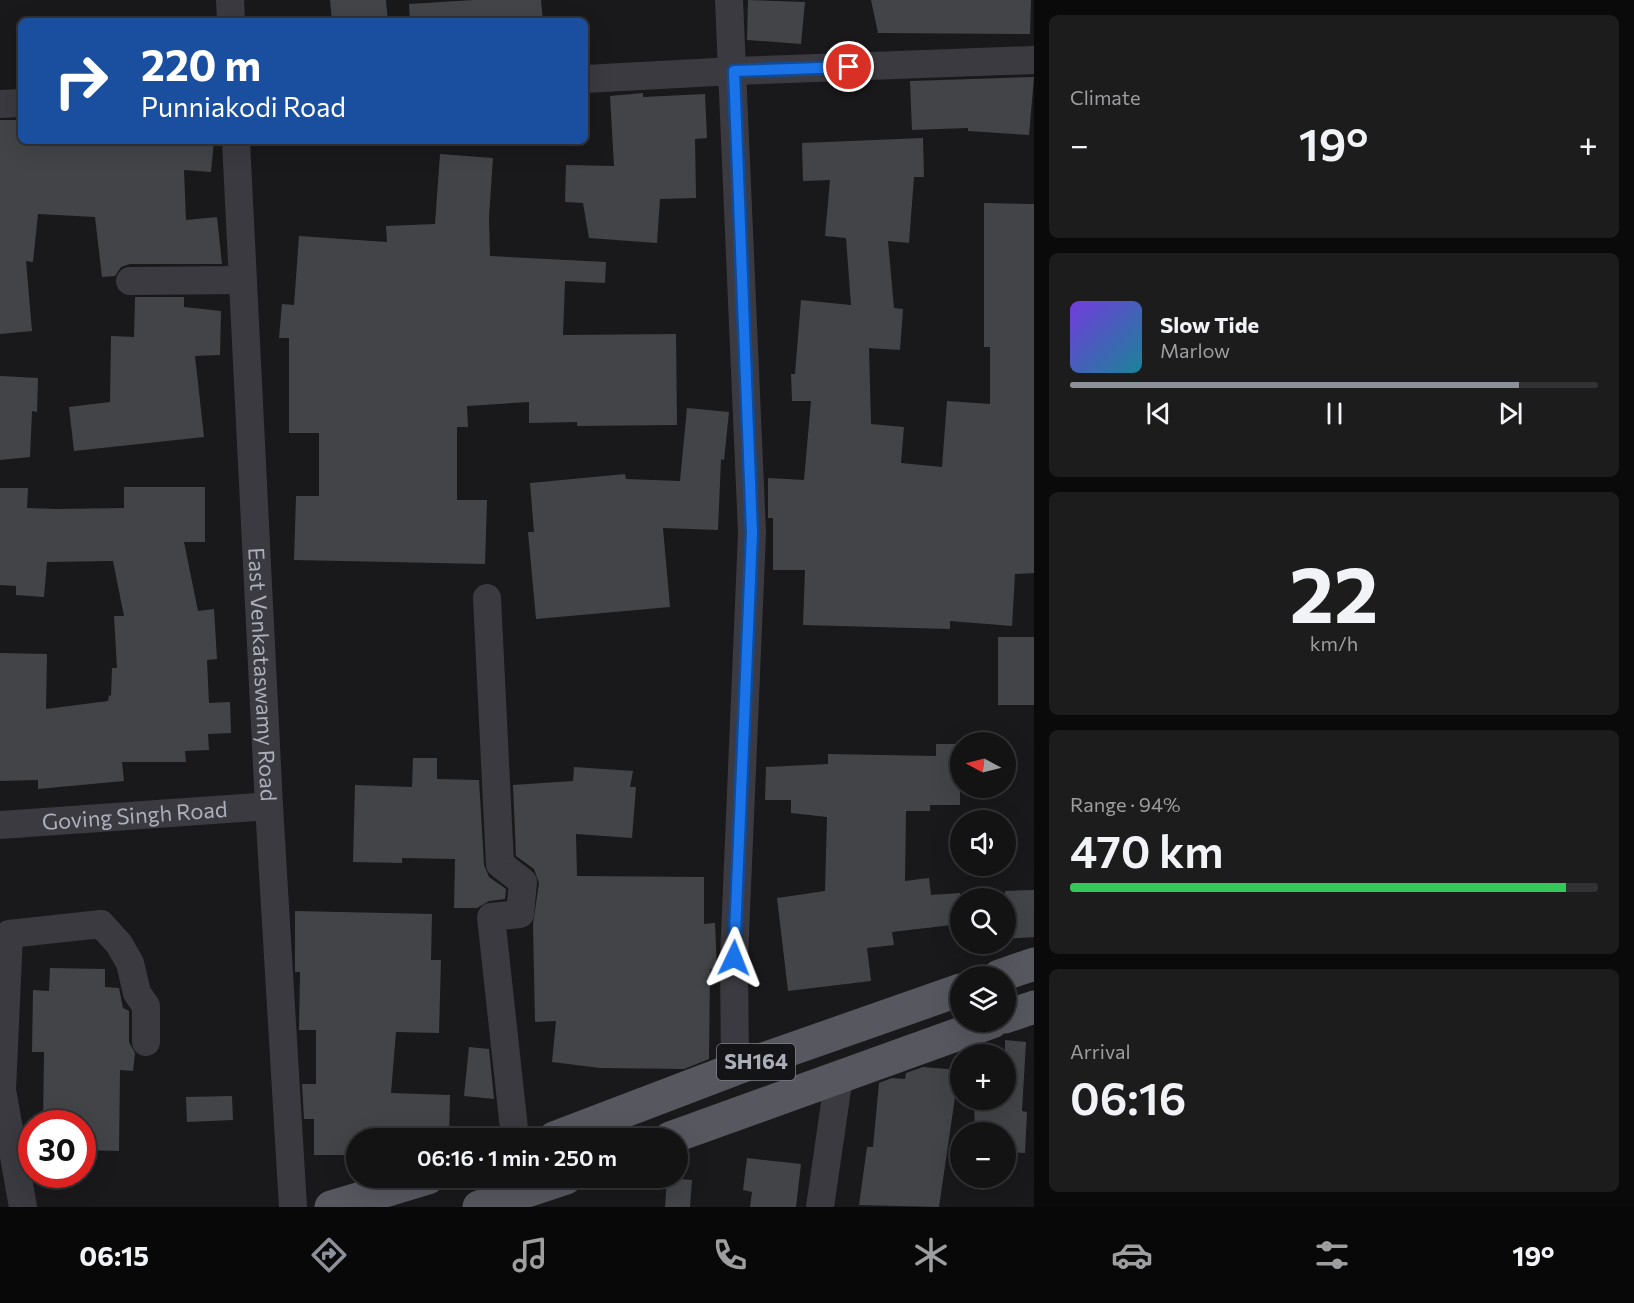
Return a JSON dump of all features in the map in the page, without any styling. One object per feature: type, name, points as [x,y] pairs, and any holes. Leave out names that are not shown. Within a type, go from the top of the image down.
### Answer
[{"type":"main road","points":[[1016,970],[1034,964]]},
{"type":"main road","name":"SH164","points":[[580,1128],[735,1069],[950,994]]},
{"type":"main road","points":[[1016,1013],[1034,1007]]},
{"type":"main road","name":"SH164","points":[[688,1131],[964,1032]]},
{"type":"main road","points":[[331,1207],[395,1188]]},
{"type":"main road","points":[[479,1207],[532,1199],[550,1188]]},
{"type":"street","points":[[230,0],[231,18]]},
{"type":"street","points":[[729,0],[734,71],[752,533],[734,958],[735,1069]]},
{"type":"street","points":[[588,79],[1034,60]]},
{"type":"street","points":[[0,104],[18,103]]},
{"type":"street","name":"East Venkataswamy Road","points":[[236,144],[269,807],[293,1207]]},
{"type":"street","points":[[130,281],[243,280]]},
{"type":"street","points":[[487,598],[500,864],[523,882],[519,914],[491,917],[514,1128]]},
{"type":"street","name":"Goving Singh Road","points":[[0,825],[269,807]]},
{"type":"street","points":[[22,1207],[2,1090],[9,934],[101,924],[130,963],[137,993],[146,1006],[146,1042]]},
{"type":"street","points":[[820,1207],[839,1076]]},
{"type":"building","points":[[330,0],[386,0],[388,18],[332,18]]},
{"type":"building","points":[[473,0],[541,0],[543,18],[410,18],[409,4]]},
{"type":"building","points":[[748,0],[805,2],[801,44],[747,40]]},
{"type":"building","points":[[871,0],[1031,0],[1030,34],[878,33]]},
{"type":"building","points":[[1034,77],[1029,135],[968,131],[968,128],[912,130],[910,81]]},
{"type":"building","points":[[643,93],[643,97],[705,94],[707,138],[695,139],[696,198],[660,199],[657,243],[589,238],[583,203],[565,202],[566,165],[614,166],[610,96]]},
{"type":"building","points":[[0,120],[18,120],[18,144],[214,144],[211,172],[184,170],[186,220],[217,217],[222,264],[130,264],[121,267],[115,276],[102,277],[95,217],[38,214],[33,262],[26,261],[32,331],[0,334]]},
{"type":"building","points":[[923,138],[924,177],[914,177],[909,243],[888,241],[894,308],[903,309],[900,350],[869,348],[871,424],[904,427],[901,463],[942,467],[947,401],[990,404],[990,347],[984,347],[984,203],[1034,204],[1034,573],[1015,574],[1012,626],[950,621],[950,629],[803,625],[805,570],[773,570],[773,518],[768,518],[768,478],[804,480],[811,401],[792,401],[791,374],[795,374],[801,300],[851,305],[846,238],[825,236],[830,180],[803,181],[802,143]]},
{"type":"building","points":[[440,154],[493,158],[489,217],[490,256],[606,262],[605,283],[565,281],[563,335],[676,334],[677,425],[577,426],[577,422],[529,423],[529,402],[467,406],[468,427],[457,427],[457,500],[487,500],[485,564],[294,560],[296,496],[319,496],[319,433],[289,433],[289,338],[279,338],[282,304],[294,305],[299,236],[387,242],[386,226],[435,224]]},
{"type":"building","points":[[135,297],[184,297],[184,307],[221,311],[220,355],[195,356],[204,437],[74,451],[69,407],[110,402],[111,336],[134,337]]},
{"type":"building","points":[[0,376],[38,378],[37,412],[32,411],[30,457],[0,460]]},
{"type":"building","points":[[687,408],[729,412],[724,460],[721,459],[718,530],[663,528],[670,607],[536,619],[528,532],[534,532],[530,483],[625,474],[626,479],[680,481]]},
{"type":"building","points":[[124,487],[205,487],[205,542],[184,542],[198,611],[214,609],[217,659],[207,660],[209,703],[230,702],[231,733],[208,734],[209,750],[185,751],[186,762],[122,762],[124,781],[38,789],[38,780],[0,781],[0,653],[47,654],[46,709],[108,701],[109,695],[111,696],[112,668],[117,668],[114,616],[124,616],[113,561],[47,562],[44,597],[16,595],[16,586],[0,585],[0,488],[28,488],[27,508],[57,509],[124,508]]},
{"type":"building","points":[[998,637],[1034,637],[1034,705],[998,705]]},
{"type":"building","points":[[936,744],[950,744],[950,798],[960,798],[960,805],[930,805],[930,811],[906,811],[905,881],[929,878],[931,895],[950,894],[950,925],[892,932],[894,945],[867,948],[871,981],[788,991],[777,898],[825,891],[827,817],[791,813],[791,800],[765,800],[766,767],[828,764],[828,754],[936,756]]},
{"type":"building","points":[[413,758],[437,758],[437,779],[479,780],[484,865],[489,877],[506,889],[505,899],[489,901],[477,908],[454,908],[455,859],[402,858],[402,863],[353,862],[355,785],[412,787]]},
{"type":"building","points":[[574,767],[633,771],[630,787],[636,787],[632,838],[576,834],[577,876],[704,877],[704,924],[715,923],[717,969],[710,969],[709,1059],[684,1069],[600,1068],[552,1062],[556,1021],[535,1022],[533,924],[539,883],[534,869],[516,856],[513,785],[573,781]]},
{"type":"building","points":[[1034,890],[1034,937],[1016,938],[1016,891]]},
{"type":"building","points":[[295,911],[432,914],[431,960],[441,960],[439,1033],[396,1032],[391,1093],[450,1095],[449,1128],[346,1128],[346,1155],[314,1155],[314,1119],[304,1119],[302,1084],[316,1084],[316,1030],[299,1030],[300,972],[295,972]]},
{"type":"building","points":[[50,968],[105,969],[105,987],[119,988],[123,1008],[129,1011],[129,1042],[135,1053],[133,1071],[120,1070],[119,1151],[96,1150],[96,1110],[43,1110],[44,1052],[32,1052],[33,990],[49,991]]},
{"type":"building","points":[[1005,1040],[1026,1042],[1022,1111],[1027,1112],[1025,1153],[1016,1153],[1016,1122],[975,1122],[974,1110],[1016,1110],[1016,1044],[1005,1044]]},
{"type":"building","points":[[469,1047],[489,1049],[494,1099],[464,1096]]},
{"type":"building","points":[[923,1067],[950,1069],[950,1110],[953,1110],[939,1207],[859,1205],[867,1147],[873,1147],[879,1083],[892,1078],[905,1079],[906,1073]]},
{"type":"building","points":[[232,1096],[233,1120],[187,1122],[186,1097]]},
{"type":"building","points":[[747,1158],[801,1164],[796,1207],[750,1207],[752,1192],[743,1190]]},
{"type":"building","points":[[688,1180],[692,1180],[690,1207],[665,1207],[666,1188],[688,1188]]},
{"type":"route","points":[[734,958],[752,533],[734,71],[849,67]]}]
